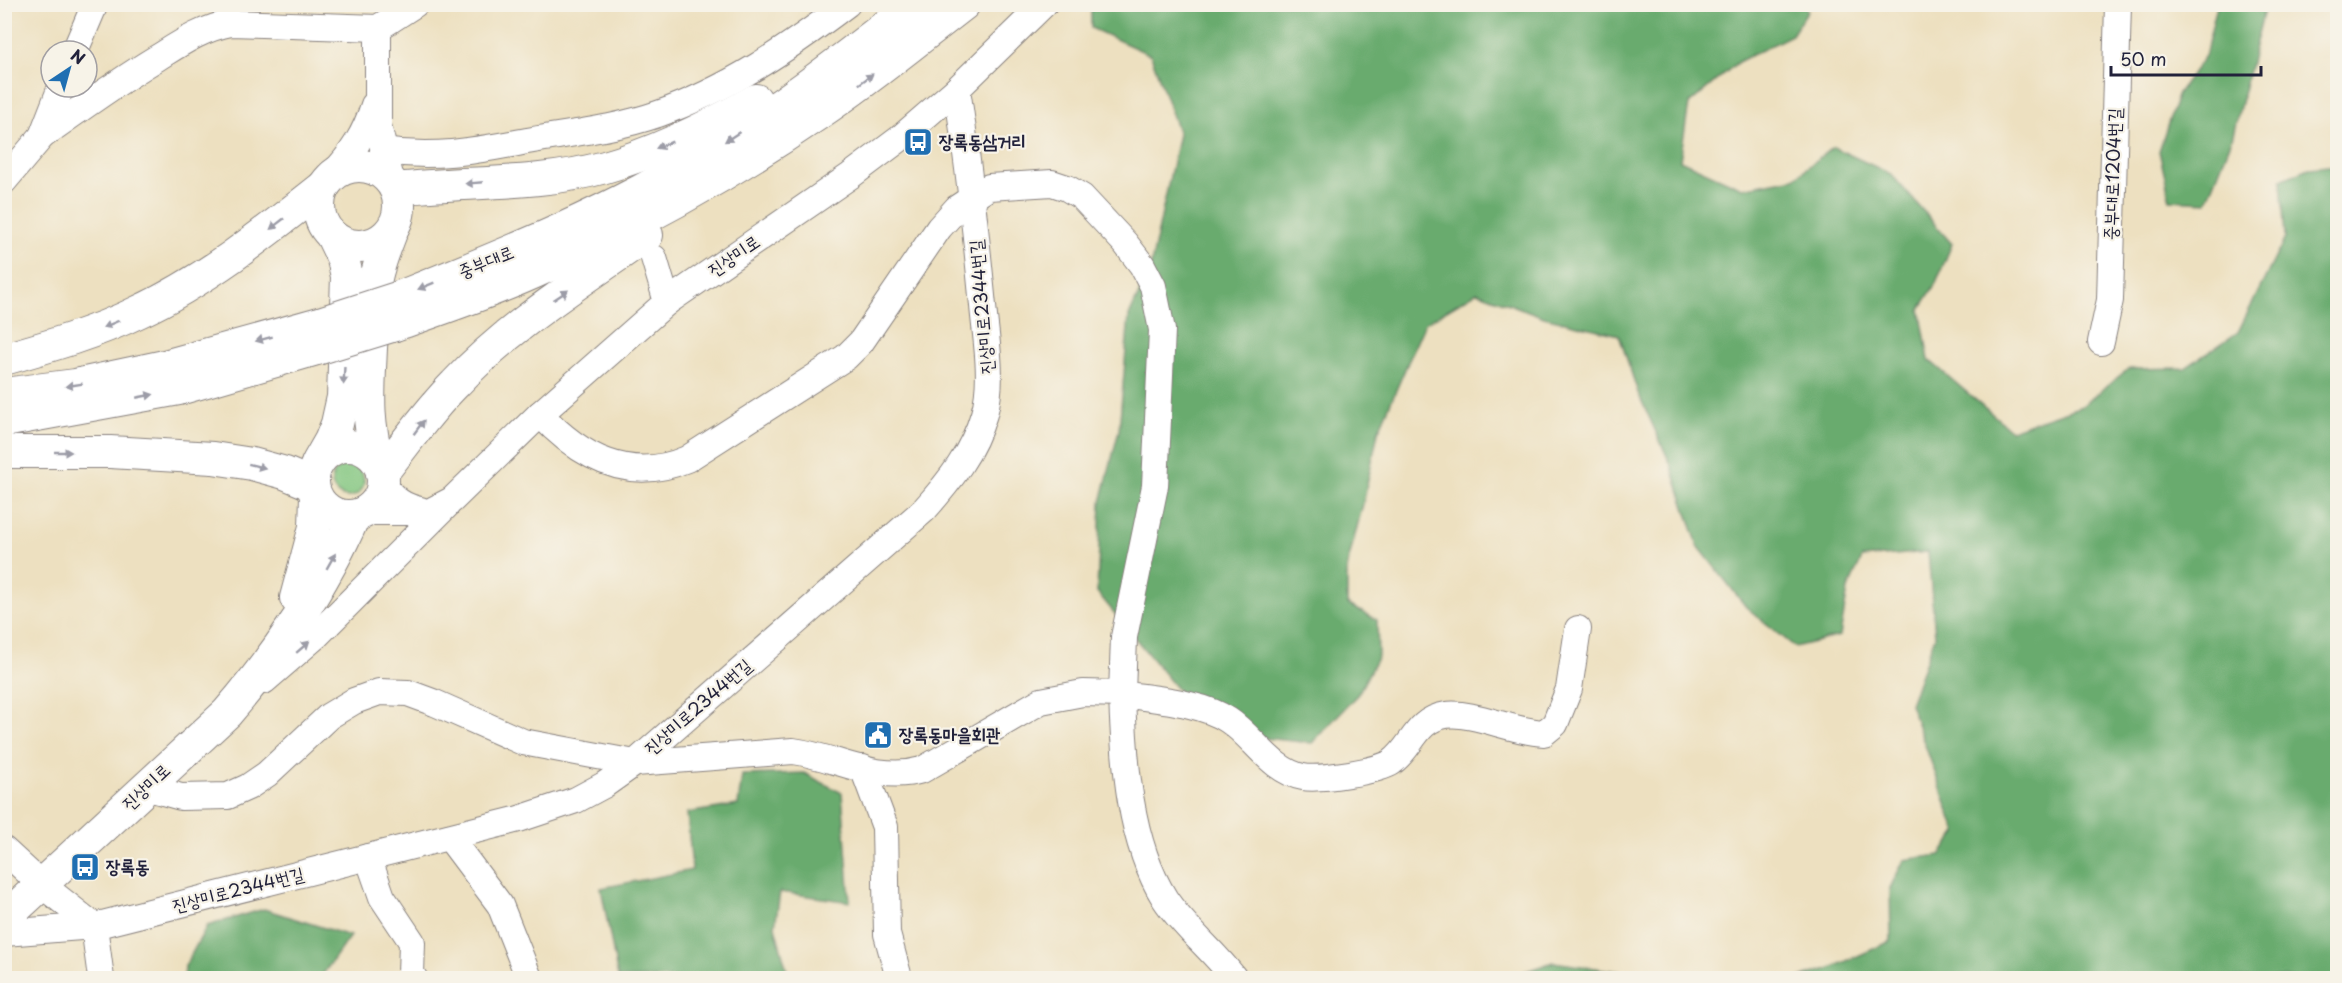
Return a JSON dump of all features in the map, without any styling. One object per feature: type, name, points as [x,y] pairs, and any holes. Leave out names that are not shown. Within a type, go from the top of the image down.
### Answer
[{"type":"main road","name":"중부대로","points":[[396,311],[501,256],[651,185],[710,151],[774,109],[914,4]]},
{"type":"main road","name":"중부대로","points":[[396,311],[481,294],[547,267],[629,227],[721,175],[819,114],[964,4]]},
{"type":"main road","points":[[393,185],[566,175],[604,167],[690,134],[738,110],[882,29]]},
{"type":"main road","points":[[381,473],[455,383],[483,356],[536,312],[819,114]]},
{"type":"main road","points":[[4,359],[74,339],[138,312],[180,291],[262,236],[327,182],[349,167],[369,166],[381,171],[393,185],[400,205],[398,218],[381,259],[375,284],[368,379],[370,434],[381,473],[380,496],[374,505],[360,514],[300,614],[278,646]]},
{"type":"main road","points":[[327,182],[319,200],[319,213],[343,259],[347,276],[343,397],[337,424],[315,481],[322,506],[332,513],[343,516],[360,514]]},
{"type":"main road","points":[[332,236],[344,243],[357,246],[370,245],[382,240],[392,230]]},
{"type":"main road","points":[[4,421],[178,389],[319,336],[396,311]]},
{"type":"main road","points":[[4,394],[76,385],[319,336]]},
{"type":"main road","points":[[278,646],[292,613],[308,559],[315,527],[315,481],[325,453],[347,446],[359,448],[370,453],[381,473]]},
{"type":"main road","points":[[4,453],[110,452],[213,458],[252,464],[315,481]]},
{"type":"main road","name":"진상미로","points":[[4,919],[227,713],[256,678],[278,646]]},
{"type":"street","points":[[80,39],[95,4]]},
{"type":"street","points":[[4,181],[42,136],[114,84],[192,36],[213,26],[231,24],[378,28],[415,4]]},
{"type":"street","points":[[383,151],[414,155],[444,155],[631,131],[658,114],[711,91],[769,59],[847,4]]},
{"type":"street","name":"진상미로","points":[[429,512],[452,500],[540,414],[667,302],[850,176],[898,140],[957,89],[1044,4]]},
{"type":"street","name":"중부대로1204번길","points":[[2101,342],[2110,300],[2118,4]]},
{"type":"street","points":[[378,28],[378,125],[393,185]]},
{"type":"street","name":"진상미로2344번길","points":[[4,933],[94,926],[519,819],[576,800],[604,785],[635,763],[924,510],[949,482],[970,450],[984,413],[989,379],[973,197],[957,89]]},
{"type":"street","points":[[327,182],[360,141],[369,121],[378,90]]},
{"type":"street","points":[[42,136],[56,99]]},
{"type":"street","points":[[540,414],[561,436],[580,449],[624,468],[647,470],[667,467],[687,459],[846,357],[861,342],[939,228],[957,208],[973,197],[989,187],[1008,184],[1053,183],[1082,197],[1125,243],[1142,265],[1153,286],[1162,330],[1155,486],[1124,638],[1123,744],[1136,826],[1143,854],[1165,899],[1234,978]]},
{"type":"street","points":[[654,258],[667,302]]},
{"type":"street","points":[[381,473],[393,498],[404,506],[429,512]]},
{"type":"street","points":[[227,713],[316,636],[452,500]]},
{"type":"street","points":[[360,514],[429,512]]},
{"type":"street","points":[[145,787],[181,797],[228,796],[238,792],[267,774],[329,716],[354,701],[379,692],[408,693],[523,742],[635,763],[793,751],[815,754],[882,774],[905,775],[921,770],[1041,701],[1083,693],[1122,694],[1176,702],[1228,719],[1282,768],[1302,777],[1320,777],[1380,768],[1393,761],[1419,728],[1432,718],[1448,714],[1471,717],[1527,732],[1544,733],[1556,724],[1569,688],[1578,629]]},
{"type":"street","points":[[863,768],[885,827],[887,934],[899,978]]},
{"type":"street","points":[[449,837],[500,905],[529,978]]},
{"type":"street","points":[[4,850],[42,885],[94,926],[101,978]]},
{"type":"street","points":[[368,857],[382,897],[412,942],[411,975],[414,978]]},
{"type":"green space","points":[[1091,4],[1805,5],[1808,10],[1792,35],[1738,62],[1689,104],[1680,160],[1742,188],[1794,178],[1833,147],[1891,174],[1952,244],[1935,285],[1920,309],[1929,360],[2011,430],[2082,406],[2128,369],[2185,368],[2238,332],[2285,238],[2281,180],[2309,168],[2337,165],[2337,978],[1799,978],[1831,968],[1891,941],[1890,888],[1904,860],[1940,855],[1957,833],[1910,704],[1935,636],[1928,552],[1862,558],[1848,589],[1840,636],[1795,647],[1746,607],[1698,546],[1671,465],[1638,393],[1619,335],[1544,317],[1477,292],[1425,323],[1378,432],[1347,566],[1347,604],[1377,620],[1378,656],[1358,694],[1312,743],[1253,737],[1195,711],[1097,592],[1101,502],[1119,430],[1129,316],[1150,269],[1179,134],[1151,55],[1091,28]]},
{"type":"green space","points":[[2217,5],[2270,5],[2264,10],[2232,139],[2207,202],[2170,200],[2159,151],[2178,93],[2205,56]]},
{"type":"green space","points":[[348,465],[359,470],[364,481],[359,492],[348,497],[337,492],[332,481],[337,470]]},
{"type":"green space","points":[[804,773],[842,793],[850,902],[780,892],[775,927],[789,978],[618,978],[601,888],[692,870],[687,813],[738,805],[742,775]]},
{"type":"green space","points":[[264,909],[350,936],[322,978],[184,978],[185,966],[207,926]]},
{"type":"green space","points":[[1553,962],[1666,978],[1506,978]]},
{"type":"place","name":"장록동삼거리","points":[[918,142]]},
{"type":"place","name":"장록동마을회관","points":[[878,735]]},
{"type":"place","name":"장록동","points":[[85,867]]}]
